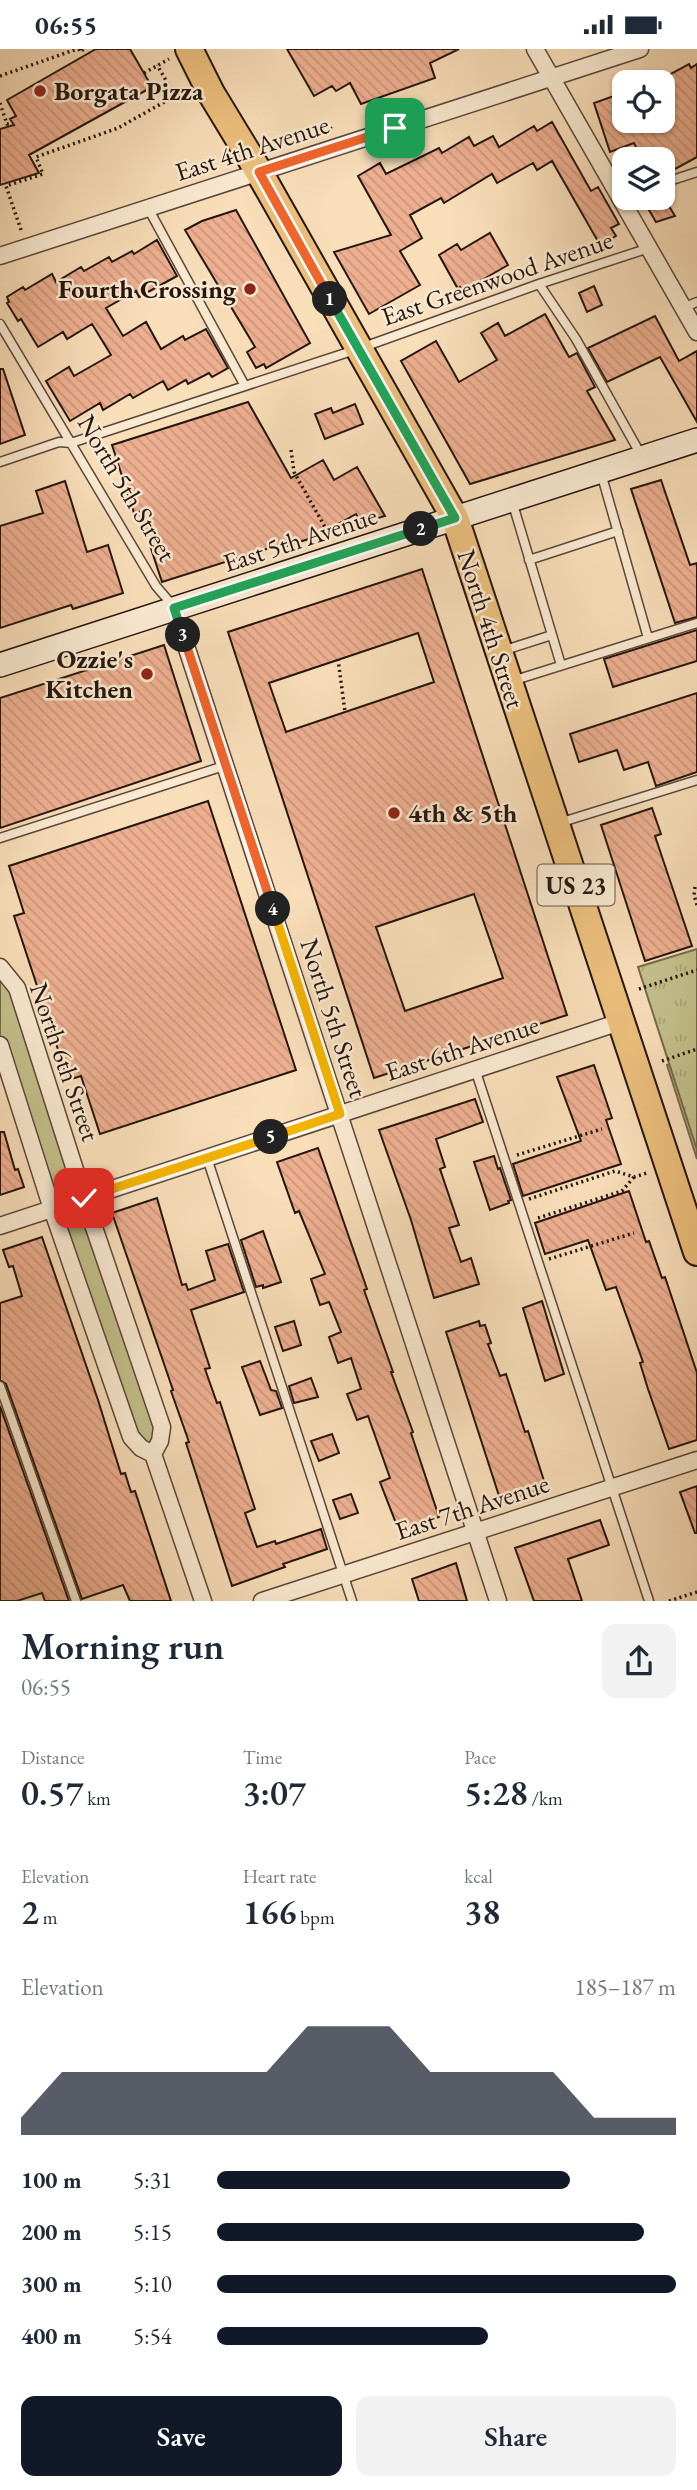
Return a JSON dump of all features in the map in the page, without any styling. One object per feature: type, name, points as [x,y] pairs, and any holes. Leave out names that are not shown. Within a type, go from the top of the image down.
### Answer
[{"type":"main road","name":"North 4th Street","points":[[179,54],[212,93],[259,172],[455,518],[697,1252]]},
{"type":"main road","name":"East 5th Avenue","points":[[0,665],[697,440]]},
{"type":"street","points":[[535,49],[612,179]]},
{"type":"street","name":"East 4th Avenue","points":[[0,257],[640,49]]},
{"type":"street","points":[[629,210],[649,248],[690,305],[697,332]]},
{"type":"street","name":"North 5th Street","points":[[174,608],[498,1601]]},
{"type":"street","name":"North 6th Street","points":[[0,967],[17,988],[84,1198],[162,1427],[160,1441],[153,1454]]},
{"type":"street","name":"East 6th Avenue","points":[[0,1226],[620,1022]]},
{"type":"street","points":[[0,1045],[52,1209],[131,1437],[141,1448],[153,1454],[203,1601]]},
{"type":"street","name":"East 7th Avenue","points":[[262,1601],[697,1460]]},
{"type":"lane","points":[[675,179],[697,172]]},
{"type":"lane","points":[[148,208],[245,386]]},
{"type":"lane","name":"East Greenwood Avenue","points":[[0,462],[59,442],[71,443],[359,349],[539,283],[649,248]]},
{"type":"lane","points":[[539,283],[576,339],[643,457]]},
{"type":"lane","name":"North 5th Street","points":[[0,324],[156,586],[174,608]]},
{"type":"lane","points":[[601,471],[648,638]]},
{"type":"lane","points":[[511,499],[561,665]]},
{"type":"lane","points":[[529,560],[618,531]]},
{"type":"lane","points":[[509,682],[697,623]]},
{"type":"lane","points":[[499,652],[552,635]]},
{"type":"lane","points":[[0,838],[227,765]]},
{"type":"lane","points":[[556,824],[697,780]]},
{"type":"lane","points":[[475,1069],[649,1601]]},
{"type":"lane","points":[[207,1158],[352,1601]]},
{"type":"lane","points":[[0,1386],[76,1601]]},
{"type":"path","points":[[0,76],[84,49]]},
{"type":"path","points":[[144,73],[179,54]]},
{"type":"path","points":[[21,232],[6,186],[43,174],[36,157],[118,128],[175,96],[158,65]]},
{"type":"path","points":[[0,103],[7,124],[12,123]]},
{"type":"path","points":[[327,123],[332,130]]},
{"type":"path","points":[[291,450],[294,473],[330,536]]},
{"type":"path","points":[[338,659],[345,712]]},
{"type":"path","points":[[695,887],[697,905]]},
{"type":"path","points":[[639,989],[697,970]]},
{"type":"path","points":[[662,1061],[697,1049]]},
{"type":"path","points":[[504,1159],[602,1129]]},
{"type":"path","points":[[519,1202],[615,1171],[634,1177]]},
{"type":"path","points":[[525,1222],[622,1191],[634,1177],[647,1173]]},
{"type":"path","points":[[538,1263],[634,1233]]},
{"type":"path","points":[[669,1601],[697,1592]]},
{"type":"green space","points":[[697,949],[697,1150],[638,967]]},
{"type":"green space","points":[[0,967],[8,974],[160,1441],[141,1448],[0,1045]]},
{"type":"green space","points":[[697,1055],[697,1159],[667,1065]]},
{"type":"building","points":[[96,49],[130,49],[152,87],[29,155],[39,173],[0,185],[0,129],[14,125],[10,119],[16,116],[7,100]]},
{"type":"building","points":[[287,49],[459,49],[430,63],[435,78],[361,104],[350,83],[336,91],[332,86],[314,96]]},
{"type":"building","points":[[689,64],[691,68],[697,64],[697,157],[675,169],[675,147],[636,147],[634,143],[612,147],[610,152],[594,103],[612,97],[612,133],[675,133],[675,72]]},
{"type":"building","points":[[552,122],[591,191],[598,187],[619,224],[611,228],[616,236],[600,245],[552,161],[537,170],[533,163],[497,183],[492,174],[444,203],[441,198],[410,215],[422,238],[400,251],[420,285],[369,314],[334,252],[391,235],[358,176],[380,163],[386,174],[439,148],[442,153],[469,137],[474,146],[493,136],[499,147],[534,126],[537,131]]},
{"type":"building","name":"Fourth Crossing","points":[[236,210],[310,343],[266,368],[264,364],[256,368],[247,352],[255,347],[185,230],[202,221]]},
{"type":"building","points":[[649,210],[671,210],[675,216],[656,222]]},
{"type":"building","points":[[490,233],[508,265],[463,291],[460,287],[458,289],[439,255],[457,244],[461,250]]},
{"type":"building","points":[[157,240],[177,276],[139,297],[136,291],[106,308],[123,336],[146,322],[161,349],[183,336],[185,340],[206,329],[228,368],[212,377],[209,373],[188,384],[186,380],[168,390],[163,381],[133,398],[130,394],[103,410],[100,403],[70,421],[46,381],[69,367],[74,376],[111,355],[92,324],[67,339],[63,332],[38,347],[21,319],[18,321],[7,303],[7,297],[52,274],[56,282],[81,267],[84,271],[109,257],[112,262],[132,251],[134,254]]},
{"type":"building","points":[[594,286],[602,305],[587,312],[579,293]]},
{"type":"building","points":[[545,314],[569,357],[577,353],[595,387],[587,391],[615,440],[470,484],[401,361],[436,341],[459,382],[497,360],[481,333],[498,323],[505,336]]},
{"type":"building","points":[[655,316],[679,361],[697,351],[697,422],[660,357],[607,382],[588,348]]},
{"type":"building","points":[[0,369],[3,369],[25,435],[0,444]]},
{"type":"building","points":[[248,402],[291,478],[323,460],[334,480],[357,467],[385,516],[361,523],[356,514],[315,537],[280,548],[279,545],[162,582],[139,512],[134,513],[112,445]]},
{"type":"building","points":[[355,404],[363,424],[325,439],[315,414],[331,408],[333,413]]},
{"type":"building","points":[[661,480],[690,565],[697,563],[697,617],[675,623],[631,489]]},
{"type":"building","points":[[65,481],[87,552],[108,545],[123,593],[73,609],[71,605],[0,628],[0,526],[43,513],[36,491]]},
{"type":"building","name":"4th & 5th","points":[[422,569],[567,1015],[374,1078],[228,632]],"holes":[[[418,633],[434,682],[286,732],[269,683]],[[474,894],[503,978],[405,1011],[376,927]]]},
{"type":"building","points":[[697,630],[697,661],[613,687],[604,659]]},
{"type":"building","points":[[164,645],[201,761],[0,828],[0,698]]},
{"type":"building","points":[[697,693],[697,772],[656,786],[648,762],[624,770],[617,750],[579,762],[570,734]]},
{"type":"building","points":[[208,801],[296,1070],[100,1134],[81,1076],[68,1080],[14,916],[24,913],[9,866]]},
{"type":"building","points":[[652,808],[661,834],[655,836],[692,946],[645,961],[601,825]]},
{"type":"building","points":[[594,1065],[612,1118],[606,1120],[621,1164],[523,1196],[513,1164],[581,1141],[557,1077]]},
{"type":"building","points":[[475,1099],[483,1122],[436,1139],[445,1167],[440,1169],[459,1225],[449,1228],[461,1262],[471,1258],[479,1284],[434,1298],[411,1220],[379,1130]]},
{"type":"building","points":[[0,1132],[4,1132],[15,1170],[18,1169],[24,1187],[0,1195]]},
{"type":"building","points":[[318,1148],[367,1289],[364,1290],[439,1517],[399,1531],[380,1482],[390,1478],[368,1416],[357,1420],[347,1394],[361,1389],[351,1358],[338,1363],[329,1337],[341,1332],[329,1302],[320,1305],[311,1279],[325,1274],[299,1211],[295,1213],[277,1162]]},
{"type":"building","points":[[494,1156],[511,1200],[490,1210],[474,1162]]},
{"type":"building","points":[[629,1191],[646,1242],[649,1241],[662,1278],[665,1277],[697,1373],[697,1440],[669,1449],[640,1363],[643,1362],[616,1287],[606,1290],[588,1240],[545,1254],[535,1223]]},
{"type":"building","points":[[157,1198],[182,1285],[186,1284],[188,1290],[215,1280],[206,1251],[228,1244],[244,1292],[191,1310],[210,1368],[205,1369],[217,1403],[220,1402],[255,1509],[245,1513],[257,1547],[275,1541],[276,1544],[321,1529],[327,1549],[232,1586],[186,1443],[189,1442],[171,1391],[173,1390],[112,1213]]},
{"type":"building","points":[[263,1231],[281,1282],[263,1288],[263,1285],[256,1287],[241,1240]]},
{"type":"building","points":[[42,1237],[121,1474],[125,1473],[131,1492],[135,1491],[171,1601],[130,1601],[123,1585],[82,1599],[6,1384],[0,1380],[0,1303],[22,1296],[13,1266],[9,1267],[3,1250]]},
{"type":"building","points":[[542,1301],[564,1374],[545,1381],[523,1308]]},
{"type":"building","points":[[294,1321],[301,1345],[283,1351],[275,1327]]},
{"type":"building","points":[[479,1321],[480,1326],[485,1325],[491,1343],[488,1344],[500,1376],[506,1374],[546,1487],[501,1502],[446,1332]]},
{"type":"building","points":[[260,1361],[271,1390],[276,1391],[282,1408],[260,1415],[242,1367]]},
{"type":"building","points":[[311,1378],[318,1397],[294,1403],[289,1386]]},
{"type":"building","points":[[0,1406],[69,1601],[45,1601],[42,1593],[17,1601],[0,1601]]},
{"type":"building","points":[[332,1434],[339,1453],[319,1461],[311,1441]]},
{"type":"building","points":[[697,1486],[697,1533],[695,1533],[680,1492]]},
{"type":"building","points":[[351,1494],[358,1513],[340,1519],[333,1500]]},
{"type":"building","points":[[600,1520],[609,1545],[568,1559],[582,1601],[534,1601],[515,1548]]},
{"type":"building","points":[[456,1563],[467,1601],[419,1601],[412,1579]]},
{"type":"place","name":"Borgata Pizza","points":[[40,91]]},
{"type":"place","name":"Fourth Crossing","points":[[250,289]]},
{"type":"place","name":"Ozzie's Kitchen","points":[[147,674]]},
{"type":"place","name":"4th & 5th","points":[[394,813]]},
{"type":"route","points":[[84,1198],[340,1114],[174,608],[455,518],[259,172],[395,128]]}]
